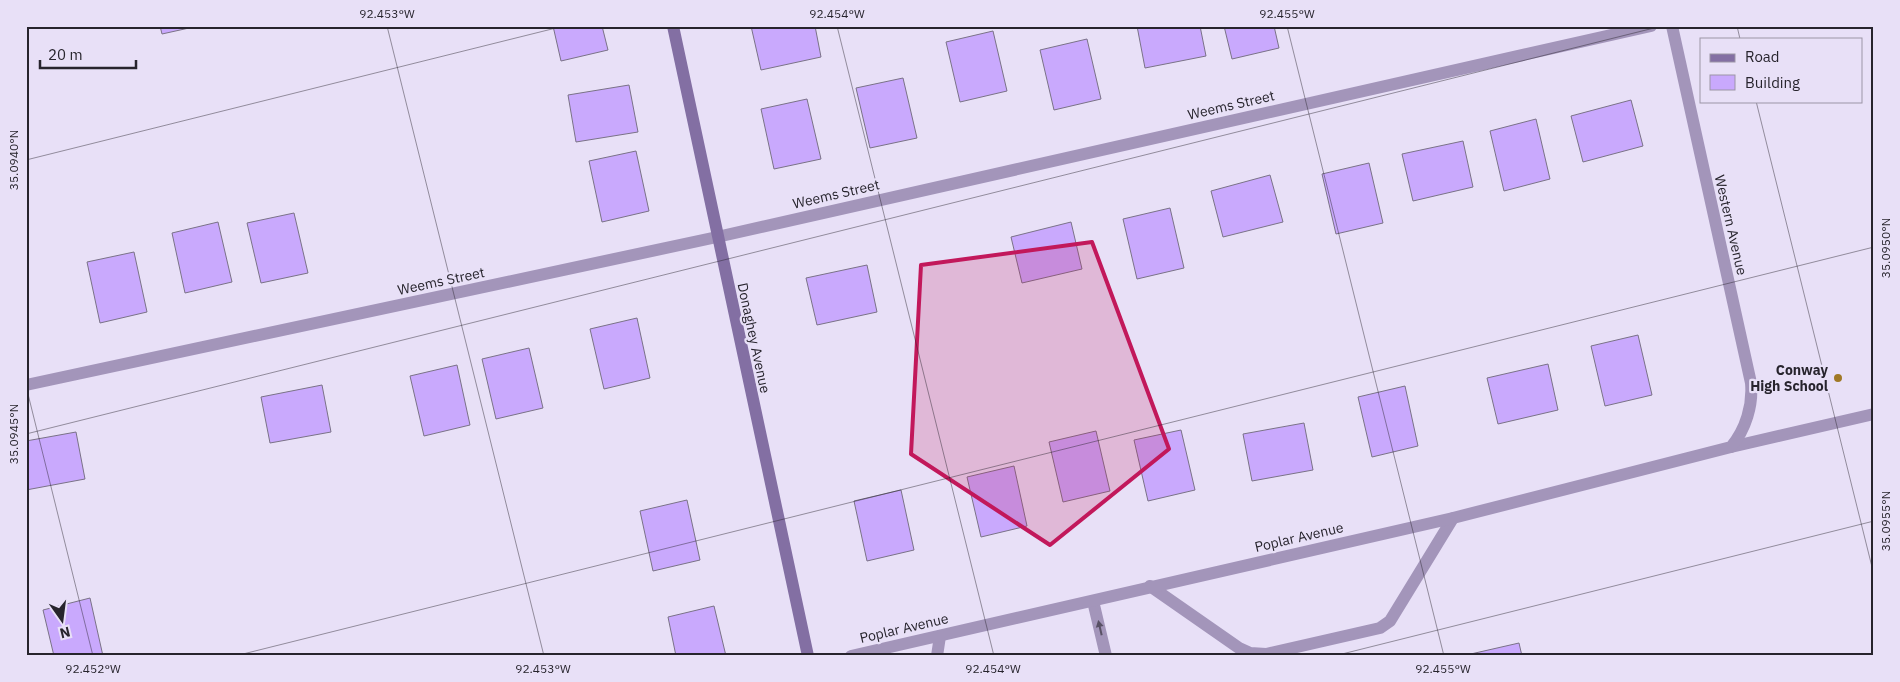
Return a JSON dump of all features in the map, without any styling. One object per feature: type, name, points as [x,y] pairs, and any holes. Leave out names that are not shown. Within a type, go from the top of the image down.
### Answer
[{"type":"street","name":"Donaghey Avenue","points":[[673,26],[808,656]]},
{"type":"street","name":"Weems Street","points":[[26,385],[717,237],[1651,26]]},
{"type":"street","name":"Western Avenue","points":[[1672,26],[1751,382],[1750,408],[1743,429],[1732,447]]},
{"type":"street","name":"Poplar Avenue","points":[[851,656],[1453,518],[1732,447],[1874,414]]},
{"type":"street","points":[[1150,586],[1250,654],[1276,652],[1380,628],[1390,621],[1453,518]]},
{"type":"street","points":[[1093,601],[1106,656]]},
{"type":"street","points":[[937,656],[940,636]]},
{"type":"highlighted area","points":[[1092,242],[1169,449],[1050,545],[911,454],[921,265]]},
{"type":"building","points":[[160,26],[198,26],[162,34]]},
{"type":"building","points":[[553,26],[602,26],[608,50],[561,61]]},
{"type":"building","points":[[751,26],[815,26],[821,57],[761,70]]},
{"type":"building","points":[[1137,26],[1200,26],[1206,56],[1145,68]]},
{"type":"building","points":[[1224,26],[1274,26],[1279,48],[1232,59]]},
{"type":"building","points":[[993,31],[1007,91],[960,102],[946,42]]},
{"type":"building","points":[[1087,39],[1101,99],[1054,110],[1040,50]]},
{"type":"building","points":[[903,78],[917,138],[870,148],[856,88]]},
{"type":"building","points":[[629,85],[638,132],[576,142],[568,95]]},
{"type":"building","points":[[807,99],[821,159],[774,169],[761,109]]},
{"type":"building","points":[[1631,100],[1643,146],[1583,162],[1571,116]]},
{"type":"building","points":[[1536,119],[1550,179],[1504,191],[1490,131]]},
{"type":"building","points":[[1463,141],[1473,187],[1413,201],[1402,154]]},
{"type":"building","points":[[636,151],[649,211],[602,222],[589,161]]},
{"type":"building","points":[[1369,163],[1383,223],[1336,234],[1322,174]]},
{"type":"building","points":[[1270,175],[1283,222],[1223,237],[1211,191]]},
{"type":"building","points":[[1170,208],[1184,268],[1137,279],[1123,219]]},
{"type":"building","points":[[294,213],[308,273],[261,283],[247,223]]},
{"type":"building","points":[[218,222],[232,282],[185,293],[172,233]]},
{"type":"building","points":[[1071,222],[1082,269],[1022,283],[1011,237]]},
{"type":"building","points":[[134,252],[147,312],[100,323],[87,262]]},
{"type":"building","points":[[867,265],[877,312],[817,325],[806,278]]},
{"type":"building","points":[[637,318],[650,378],[604,389],[590,329]]},
{"type":"building","points":[[1638,335],[1652,395],[1605,406],[1591,346]]},
{"type":"building","points":[[529,348],[543,408],[496,419],[482,359]]},
{"type":"building","points":[[1548,364],[1558,410],[1498,424],[1487,378]]},
{"type":"building","points":[[457,365],[470,425],[424,436],[410,376]]},
{"type":"building","points":[[322,385],[331,432],[270,443],[261,397]]},
{"type":"building","points":[[1405,386],[1418,446],[1372,457],[1358,397]]},
{"type":"building","points":[[1304,423],[1313,470],[1252,481],[1243,434]]},
{"type":"building","points":[[1181,430],[1195,490],[1148,501],[1134,440]]},
{"type":"building","points":[[1096,431],[1110,491],[1063,502],[1049,442]]},
{"type":"building","points":[[76,432],[85,479],[26,490],[26,441]]},
{"type":"building","points":[[1014,466],[1027,526],[981,537],[967,477]]},
{"type":"building","points":[[901,490],[914,550],[867,561],[854,501]]},
{"type":"building","points":[[687,500],[700,560],[653,571],[640,511]]},
{"type":"building","points":[[90,598],[103,656],[54,656],[43,610]]},
{"type":"building","points":[[714,606],[726,656],[676,656],[668,617]]},
{"type":"building","points":[[1519,643],[1522,656],[1462,656]]},
{"type":"place","name":"Conway High School","points":[[1838,378]]}]
